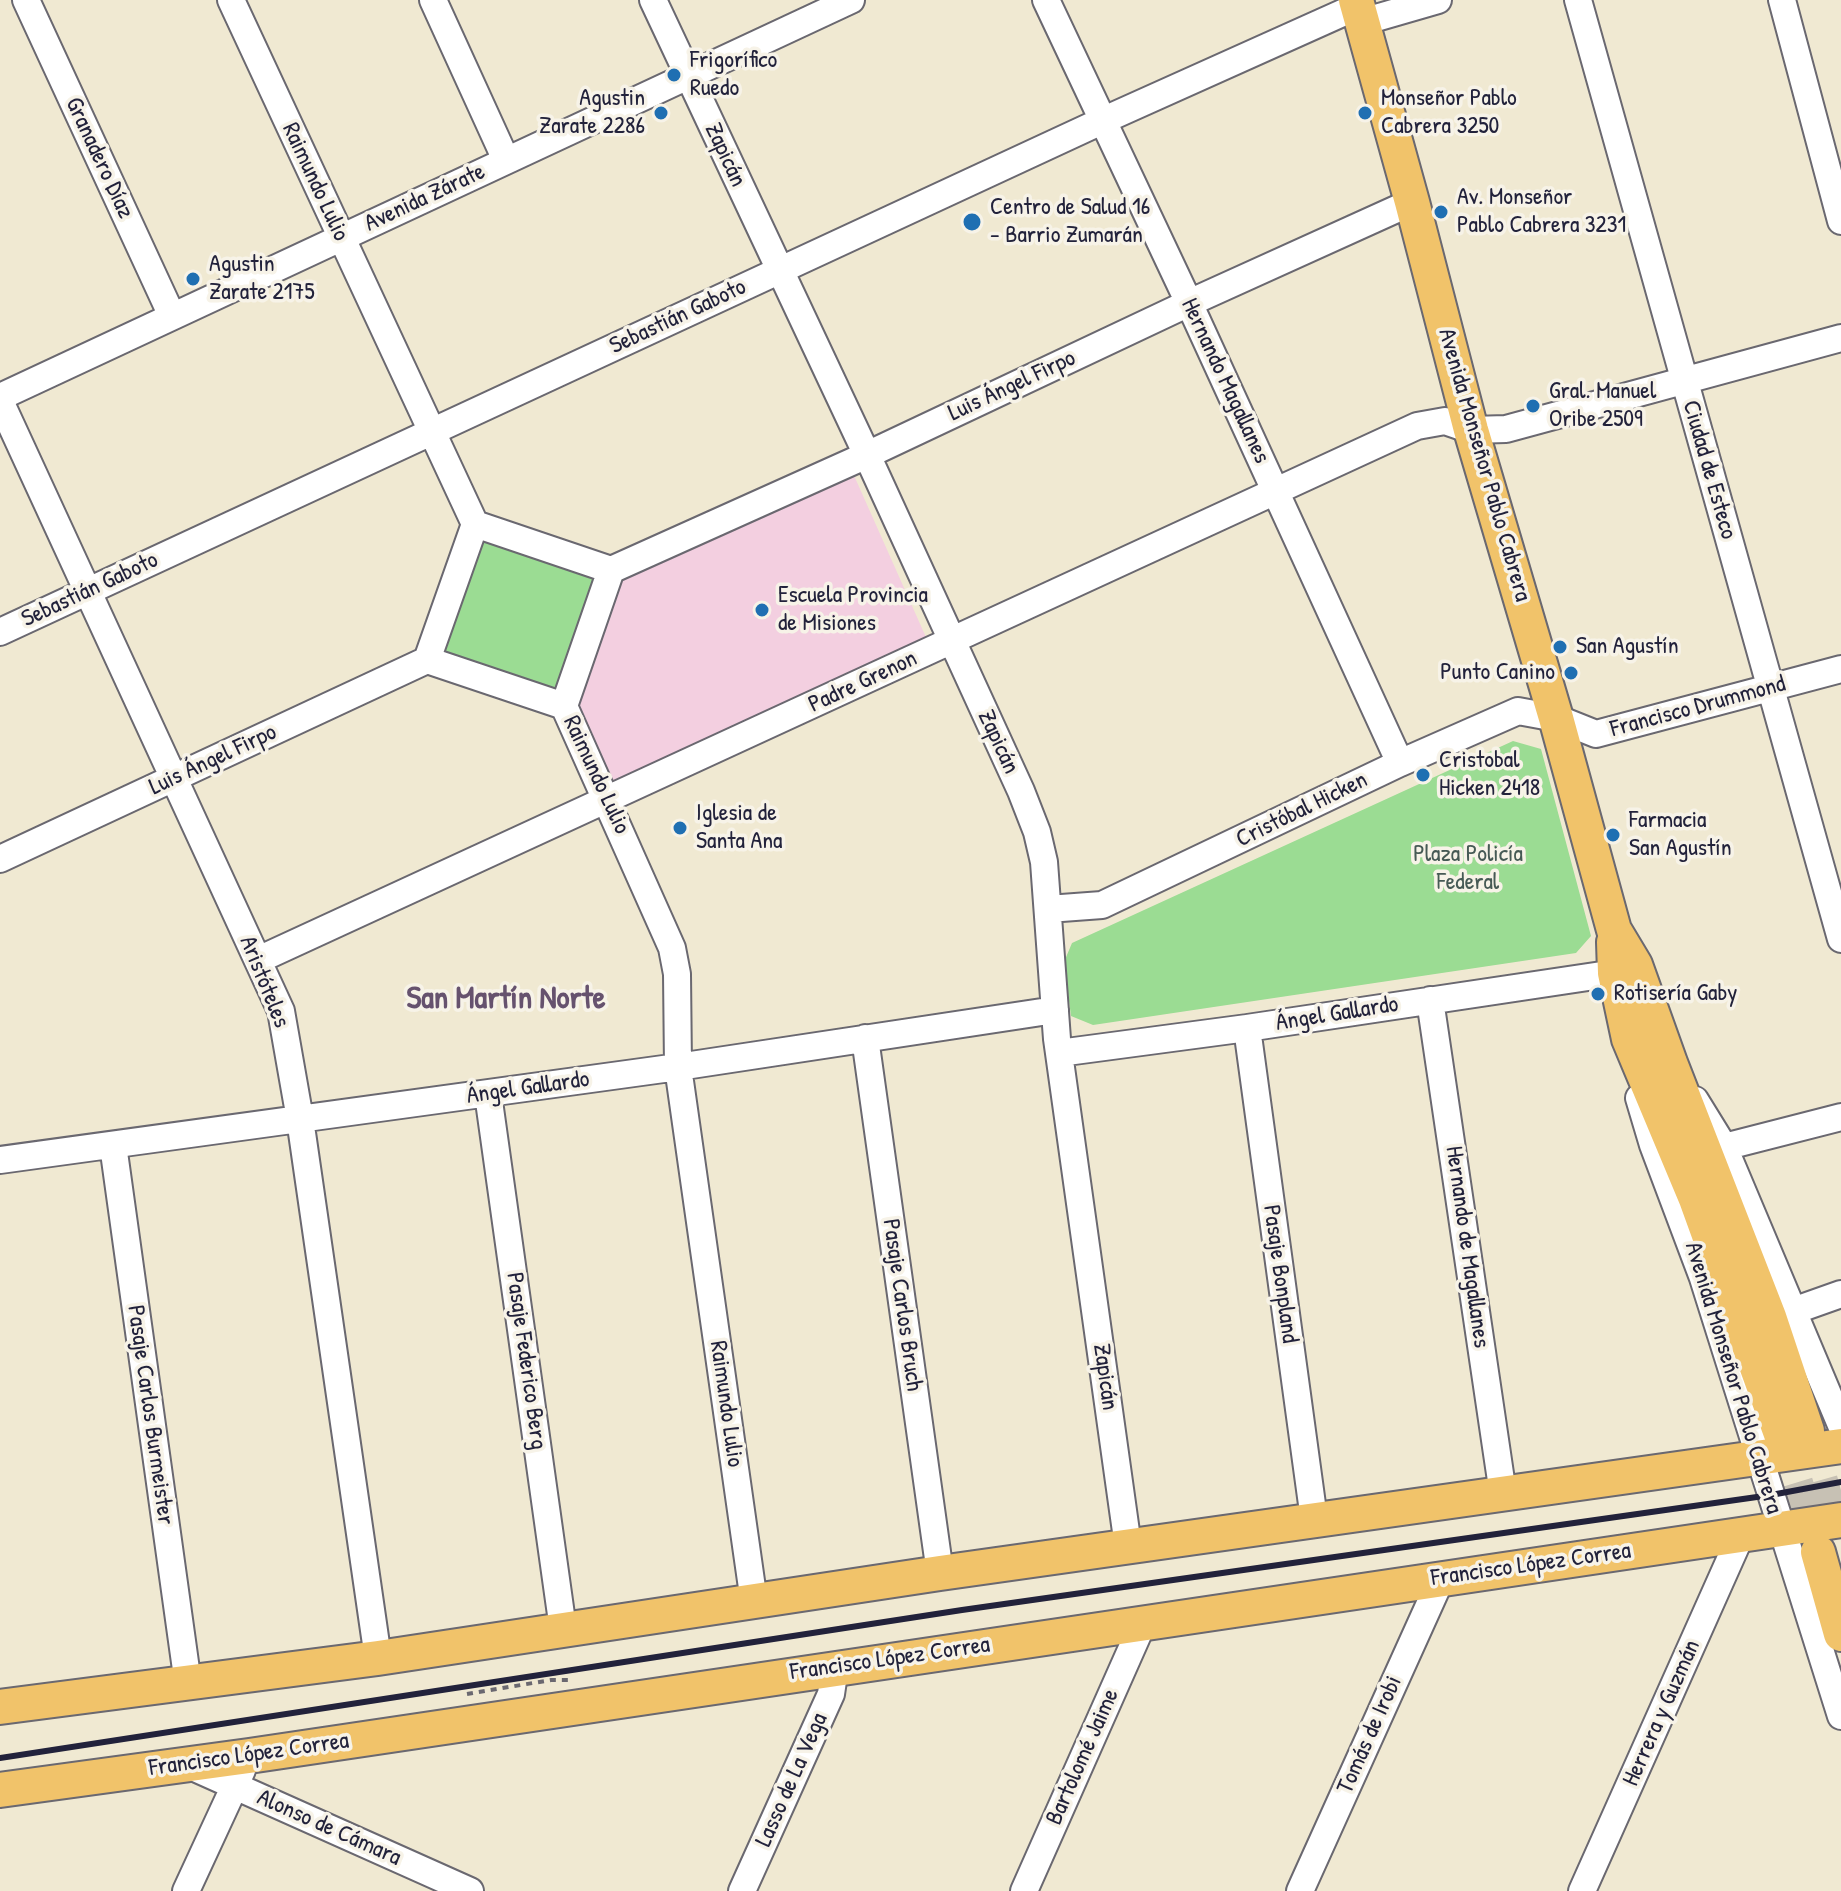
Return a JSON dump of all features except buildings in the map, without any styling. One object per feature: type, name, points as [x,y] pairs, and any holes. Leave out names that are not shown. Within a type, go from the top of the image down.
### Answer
[{"type":"main road","name":"Avenida Monseñor Pablo Cabrera","points":[[1359,9],[1471,430],[1556,718],[1614,930],[1615,973],[1629,1039],[1696,1199],[1782,1441]]},
{"type":"main road","name":"Avenida Monseñor Pablo Cabrera","points":[[1614,930],[1635,965],[1764,1303],[1782,1441]]},
{"type":"main road","points":[[1,1702],[188,1684],[378,1658],[940,1573],[1503,1494],[1782,1441],[1841,1446]]},
{"type":"main road","name":"Francisco López Correa","points":[[0,1790],[188,1765],[1780,1529],[1835,1543]]},
{"type":"main road","points":[[1835,1543],[1841,1634]]},
{"type":"street","name":"Granadero Díaz","points":[[26,0],[172,316]]},
{"type":"street","name":"Raimundo Lulio","points":[[231,0],[475,524]]},
{"type":"street","points":[[433,0],[506,160]]},
{"type":"street","name":"Zapicán","points":[[653,0],[867,455],[1037,832],[1044,862],[1059,1053],[1128,1546]]},
{"type":"street","name":"Avenida Zárate","points":[[0,399],[851,0]]},
{"type":"street","name":"Hernando Magallanes","points":[[1046,0],[1276,490],[1400,763]]},
{"type":"street","name":"Sebastián Gaboto","points":[[0,632],[1104,120],[1359,9],[1438,0]]},
{"type":"street","name":"Ciudad de Esteco","points":[[1578,0],[1841,939]]},
{"type":"street","points":[[1782,0],[1841,221]]},
{"type":"street","name":"Luis Ángel Firpo","points":[[611,570],[1412,202]]},
{"type":"street","name":"Padre Grenon","points":[[258,960],[1417,426],[1445,421],[1471,430],[1506,429],[1841,338]]},
{"type":"street","name":"Aristóteles","points":[[0,399],[281,1011],[300,1119],[378,1658]]},
{"type":"street","points":[[427,660],[475,524],[611,570],[564,706]]},
{"type":"street","name":"Raimundo Lulio","points":[[427,660],[564,706],[672,948],[677,974],[678,1067],[754,1602]]},
{"type":"street","name":"Luis Ángel Firpo","points":[[0,859],[427,660]]},
{"type":"street","name":"Francisco Drummond","points":[[1556,718],[1596,734],[1841,669]]},
{"type":"street","name":"Cristóbal Hicken","points":[[1048,909],[1102,905],[1400,763],[1518,711],[1528,710],[1556,718]]},
{"type":"street","name":"Ángel Gallardo","points":[[1059,1053],[1615,973]]},
{"type":"street","name":"Hernando de Magallanes","points":[[1430,1000],[1503,1494]]},
{"type":"street","name":"Ángel Gallardo","points":[[0,1160],[678,1067],[1055,1010]]},
{"type":"street","name":"Pasaje Bonpland","points":[[1247,1028],[1314,1519]]},
{"type":"street","name":"Pasaje Carlos Bruch","points":[[865,1038],[940,1573]]},
{"type":"street","name":"Avenida Monseñor Pablo Cabrera","points":[[1670,1063],[1724,1147],[1841,1425]]},
{"type":"street","name":"Pasaje Federico Berg","points":[[488,1094],[563,1629]]},
{"type":"street","points":[[1724,1147],[1841,1117]]},
{"type":"street","name":"Pasaje Carlos Burmeister","points":[[113,1145],[188,1684]]},
{"type":"street","points":[[1793,1311],[1841,1294]]},
{"type":"street","name":"Avenida Monseñor Pablo Cabrera","points":[[1782,1441],[1780,1529],[1841,1716]]},
{"type":"street","name":"Herrera y Guzmán","points":[[1582,1891],[1741,1535]]},
{"type":"street","name":"Tomás de Irobi","points":[[1300,1891],[1441,1579]]},
{"type":"street","name":"Bartolomé Jaime","points":[[1024,1891],[1143,1623]]},
{"type":"street","name":"Lasso de La Vega","points":[[742,1891],[831,1694],[835,1667]]},
{"type":"street","points":[[186,1891],[249,1756]]},
{"type":"street","name":"Alonso de Cámara","points":[[188,1765],[470,1891]]},
{"type":"shaded area","name":"Escuela Provincia de Misiones","points":[[852,471],[929,644],[613,791],[576,715],[620,577]]},
{"type":"green space","points":[[478,538],[597,578],[557,692],[439,651]]},
{"type":"green space","name":"Plaza Policía Federal","points":[[1513,741],[1541,749],[1591,936],[1576,953],[1093,1025],[1071,1016],[1064,962],[1072,943]]},
{"type":"tunnel","points":[[1807,1431],[1835,1532]]},
{"type":"tunnel","points":[[1781,1434],[1817,1552]]},
{"type":"railway","points":[[0,1758],[962,1610],[1771,1495],[1841,1482]]},
{"type":"place","name":"Frigorífico Ruedo","points":[[674,75]]},
{"type":"place","name":"Agustin Zarate 2286","points":[[661,113]]},
{"type":"place","name":"Monseñor Pablo Cabrera 3250","points":[[1365,113]]},
{"type":"place","name":"Av. Monseñor Pablo Cabrera 3231","points":[[1441,212]]},
{"type":"place","name":"Centro de Salud 16 - Barrio Zumarán","points":[[972,222]]},
{"type":"place","name":"Agustin Zarate 2175","points":[[193,279]]},
{"type":"place","name":"Gral. Manuel Oribe 2509","points":[[1533,406]]},
{"type":"place","name":"Escuela Provincia de Misiones","points":[[762,610]]},
{"type":"place","name":"San Agustín","points":[[1560,647]]},
{"type":"place","name":"Punto Canino","points":[[1571,673]]},
{"type":"place","name":"Cristobal Hicken 2418","points":[[1423,775]]},
{"type":"place","name":"Iglesia de Santa Ana","points":[[680,828]]},
{"type":"place","name":"Farmacia San Agustín","points":[[1613,835]]},
{"type":"place","name":"Rotisería Gaby","points":[[1598,994]]},
{"type":"district","name":"San Martín Norte","points":[[506,999]]}]
